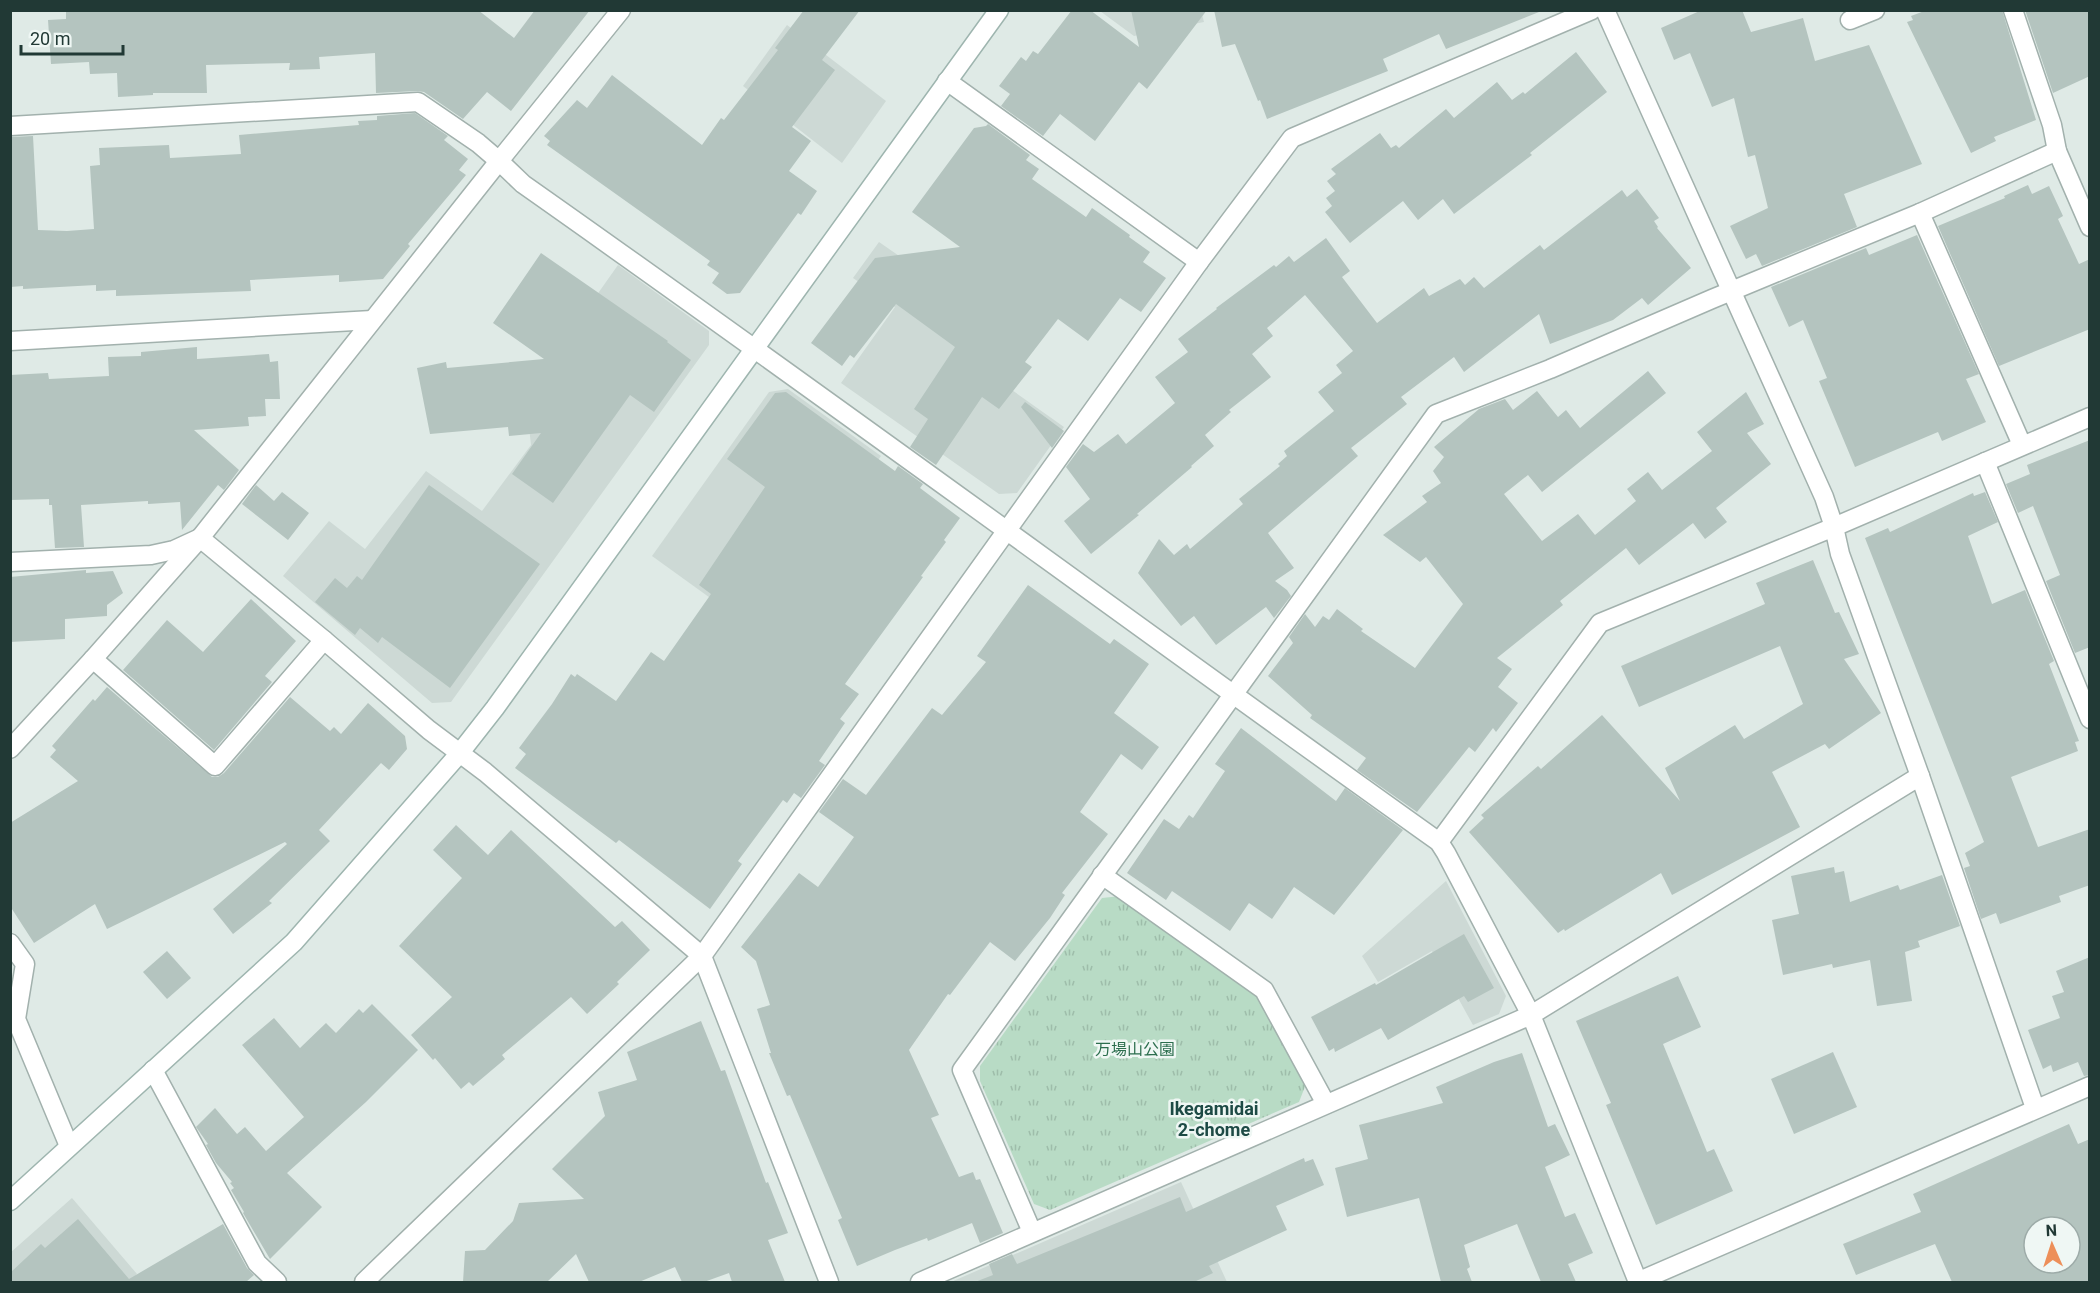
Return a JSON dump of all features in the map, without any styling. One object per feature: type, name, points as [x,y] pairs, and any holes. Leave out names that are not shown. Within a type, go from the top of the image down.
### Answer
[{"type":"street","points":[[10,749],[200,537],[621,10]]},
{"type":"street","points":[[10,1200],[294,942],[459,754],[495,708],[999,10]]},
{"type":"street","points":[[364,1282],[702,956],[1198,262],[1292,138],[1592,10]]},
{"type":"street","points":[[1605,10],[1824,498],[1840,554],[2035,1108]]},
{"type":"street","points":[[1850,20],[1875,10]]},
{"type":"street","points":[[2013,10],[2052,125],[2056,151],[2090,226]]},
{"type":"street","points":[[947,81],[1198,262]]},
{"type":"street","points":[[10,126],[418,102],[478,142],[523,184],[755,348],[1439,842],[1531,1015],[1637,1282],[2090,1086]]},
{"type":"street","points":[[1032,1232],[962,1070],[1436,414],[1550,369],[1732,290],[1920,213],[2056,151]]},
{"type":"street","points":[[1920,213],[2022,445]]},
{"type":"street","points":[[10,341],[372,320]]},
{"type":"street","points":[[1439,842],[1600,623],[1834,527],[2090,417]]},
{"type":"street","points":[[1985,462],[2090,719]]},
{"type":"street","points":[[10,562],[151,555],[174,550],[200,537]]},
{"type":"street","points":[[200,537],[459,754],[485,772],[702,956],[830,1282]]},
{"type":"street","points":[[93,659],[215,765],[324,640]]},
{"type":"street","points":[[920,1282],[1531,1015],[1920,776]]},
{"type":"street","points":[[1102,875],[1264,990],[1326,1104]]},
{"type":"street","points":[[10,943],[25,964],[16,1019],[69,1146]]},
{"type":"street","points":[[153,1070],[258,1263],[277,1282]]},
{"type":"shaded area","points":[[1100,11],[1201,11],[1204,22],[1134,36]]},
{"type":"shaded area","points":[[787,25],[886,101],[842,163],[743,86]]},
{"type":"shaded area","points":[[879,242],[983,314],[957,351],[1064,427],[1017,493],[999,494],[841,383],[895,307],[853,278]]},
{"type":"shaded area","points":[[618,265],[709,331],[709,345],[451,702],[432,703],[283,576],[329,521],[365,549],[426,471],[482,511],[531,445],[522,364],[553,357]]},
{"type":"shaded area","points":[[788,389],[881,456],[756,631],[652,556],[769,392]]},
{"type":"shaded area","points":[[1446,881],[1506,996],[1499,1014],[1473,1025],[1432,951],[1378,982],[1362,956]]},
{"type":"shaded area","points":[[1181,1182],[1227,1282],[951,1282]]},
{"type":"shaded area","points":[[72,1198],[137,1274],[128,1282],[77,1282],[73,1278],[68,1282],[11,1282],[10,1253]]},
{"type":"green space","name":"万場山公園","points":[[1121,896],[1256,994],[1306,1084],[1299,1102],[1050,1210],[1034,1204],[980,1081],[980,1066],[1102,898]]},
{"type":"building","points":[[66,10],[478,10],[514,38],[535,10],[590,10],[511,111],[487,92],[463,119],[424,92],[376,93],[375,53],[319,57],[320,69],[289,70],[290,63],[206,65],[207,93],[153,93],[153,95],[118,97],[117,73],[90,74],[89,62],[51,64],[48,20],[66,19]]},
{"type":"building","points":[[804,10],[860,10],[822,60],[835,70],[792,127],[811,141],[789,171],[817,191],[801,215],[798,213],[740,293],[727,294],[712,283],[719,273],[707,265],[710,261],[547,145],[550,141],[544,136],[577,100],[587,108],[612,75],[702,145],[721,118],[724,120],[778,50],[775,48]]},
{"type":"building","points":[[1072,10],[1090,10],[1139,47],[1131,10],[1207,10],[1147,89],[1139,82],[1095,141],[1060,114],[1043,136],[1001,106],[1010,94],[999,86],[1021,57],[1026,61],[1033,51],[1038,54]]},
{"type":"building","points":[[1214,10],[1538,10],[1539,12],[1446,49],[1439,34],[1383,59],[1388,71],[1267,119],[1235,44],[1222,47]]},
{"type":"building","points":[[1702,10],[1742,10],[1751,32],[1803,18],[1815,61],[1869,45],[1922,164],[1844,194],[1857,227],[1762,266],[1756,254],[1746,259],[1730,226],[1768,208],[1755,155],[1748,157],[1734,98],[1712,107],[1690,53],[1674,60],[1661,28]]},
{"type":"building","points":[[1927,10],[2002,10],[2036,120],[1994,137],[1996,141],[1971,153],[1907,22],[1913,20],[1911,16]]},
{"type":"building","points":[[2025,10],[2090,10],[2090,76],[2053,93]]},
{"type":"building","points":[[1576,52],[1607,92],[1530,153],[1532,155],[1454,214],[1443,199],[1418,220],[1403,201],[1350,243],[1325,212],[1332,206],[1326,198],[1335,191],[1327,181],[1336,174],[1331,169],[1380,133],[1391,148],[1396,145],[1399,148],[1446,109],[1454,118],[1497,82],[1512,100],[1523,92],[1525,94]]},
{"type":"building","points":[[415,113],[448,136],[444,140],[468,159],[459,170],[466,175],[408,244],[410,246],[383,279],[339,282],[339,275],[250,280],[251,291],[116,296],[116,290],[96,291],[96,285],[23,289],[23,286],[10,287],[10,137],[33,136],[38,230],[67,231],[94,229],[90,166],[100,165],[99,148],[169,145],[170,158],[241,154],[239,135],[359,125],[358,121],[377,120],[377,116]]},
{"type":"building","points":[[988,124],[1030,155],[1026,160],[1039,169],[1032,179],[1086,217],[1092,208],[1130,235],[1129,237],[1150,252],[1143,262],[1166,278],[1141,312],[1120,298],[1088,341],[1058,319],[1025,362],[1032,367],[999,409],[982,397],[936,465],[910,447],[928,419],[914,409],[955,347],[896,304],[854,358],[850,355],[842,366],[811,343],[875,258],[960,247],[912,212],[974,128]]},
{"type":"building","points":[[2028,185],[2032,194],[2049,186],[2063,216],[2058,219],[2079,264],[2090,259],[2090,329],[1999,366],[1938,226],[2005,198],[2004,196]]},
{"type":"building","points":[[1637,189],[1659,218],[1654,221],[1657,228],[1691,268],[1648,305],[1642,298],[1613,320],[1550,344],[1539,314],[1464,372],[1454,357],[1401,397],[1407,404],[1351,448],[1358,456],[1268,533],[1294,568],[1275,581],[1291,596],[1274,618],[1266,607],[1216,645],[1194,616],[1181,626],[1138,573],[1159,539],[1174,555],[1187,544],[1190,549],[1243,504],[1239,499],[1280,466],[1278,464],[1287,456],[1284,451],[1334,411],[1318,392],[1342,373],[1336,365],[1353,351],[1305,295],[1267,328],[1273,336],[1252,354],[1271,377],[1229,410],[1231,412],[1205,435],[1214,446],[1192,467],[1091,554],[1064,521],[1090,499],[1066,467],[1083,444],[1094,452],[1118,434],[1126,444],[1175,403],[1155,377],[1188,352],[1178,339],[1216,308],[1289,256],[1294,262],[1326,238],[1350,271],[1342,277],[1377,323],[1424,288],[1429,296],[1460,279],[1465,285],[1474,277],[1484,288],[1540,245],[1544,250],[1622,190],[1627,197]]},
{"type":"building","points":[[1917,235],[1979,374],[1966,379],[1986,422],[1942,441],[1938,432],[1855,467],[1819,381],[1827,378],[1803,320],[1789,327],[1771,287],[1866,248],[1869,255]]},
{"type":"building","points":[[541,253],[668,341],[691,360],[654,412],[630,395],[553,503],[512,474],[541,433],[509,436],[508,427],[430,434],[417,368],[446,362],[447,368],[544,359],[493,323]]},
{"type":"building","points":[[197,347],[197,359],[269,354],[270,362],[278,361],[280,399],[265,399],[266,416],[248,417],[249,426],[194,430],[239,470],[224,490],[218,485],[182,530],[180,502],[148,504],[148,501],[81,505],[84,547],[55,548],[52,505],[49,505],[49,499],[10,500],[10,375],[48,373],[49,379],[109,376],[108,357],[141,356],[141,352]]},
{"type":"building","points":[[1648,371],[1666,393],[1542,492],[1528,475],[1504,494],[1542,541],[1578,514],[1595,535],[1636,501],[1627,489],[1648,472],[1662,490],[1712,451],[1697,432],[1746,392],[1764,424],[1747,433],[1771,464],[1716,508],[1727,522],[1705,539],[1693,523],[1639,565],[1626,548],[1560,601],[1563,605],[1497,658],[1512,669],[1498,687],[1518,703],[1496,732],[1493,728],[1475,752],[1469,747],[1417,812],[1357,770],[1366,758],[1310,718],[1312,715],[1268,676],[1293,643],[1289,637],[1305,614],[1315,627],[1323,616],[1329,620],[1337,609],[1363,629],[1361,631],[1415,668],[1463,604],[1426,557],[1420,562],[1383,535],[1427,502],[1422,496],[1441,483],[1433,471],[1444,457],[1434,447],[1479,409],[1505,399],[1513,410],[1537,391],[1558,417],[1566,410],[1580,428]]},
{"type":"building","points":[[786,392],[895,471],[898,466],[923,484],[920,488],[960,518],[921,576],[923,577],[845,684],[859,694],[840,719],[845,723],[819,761],[825,765],[801,798],[794,793],[787,803],[783,800],[738,861],[742,864],[710,909],[619,840],[616,843],[515,768],[526,754],[519,748],[571,674],[575,677],[577,674],[616,701],[651,652],[664,661],[711,594],[699,585],[765,487],[727,459],[775,393]]},
{"type":"building","points":[[1025,402],[1064,431],[1052,448],[1021,407]]},
{"type":"building","points":[[2090,440],[2090,647],[2075,653],[2046,581],[2060,575],[2033,506],[2018,513],[2006,484],[2030,474],[2027,465]]},
{"type":"building","points":[[256,485],[274,501],[282,492],[309,513],[288,540],[242,504]]},
{"type":"building","points":[[429,485],[540,564],[450,688],[382,637],[378,643],[360,628],[355,635],[315,602],[335,578],[347,588],[357,576],[362,580]]},
{"type":"building","points":[[1985,492],[1998,522],[1968,536],[1992,604],[2025,590],[2054,661],[2049,664],[2079,741],[2075,742],[2078,751],[2011,777],[2038,847],[2090,829],[2090,885],[2059,896],[2061,902],[2000,924],[1996,913],[1981,919],[1964,868],[1970,866],[1965,853],[1984,842],[1865,538],[1888,528],[1890,532],[1973,493],[1974,496]]},
{"type":"building","points":[[1813,560],[1835,613],[1839,612],[1859,654],[1844,659],[1881,713],[1829,749],[1825,744],[1772,772],[1800,827],[1672,895],[1661,873],[1558,933],[1469,832],[1484,818],[1481,815],[1538,766],[1541,769],[1602,715],[1680,801],[1665,768],[1735,725],[1744,739],[1803,704],[1780,646],[1639,707],[1621,666],[1765,604],[1756,583]]},
{"type":"building","points":[[86,570],[86,573],[113,571],[123,593],[107,605],[107,616],[65,619],[65,639],[10,642],[10,577]]},
{"type":"building","points":[[1028,585],[1110,644],[1114,639],[1149,664],[1114,713],[1159,747],[1142,770],[1121,754],[1080,812],[1108,834],[1062,893],[1065,895],[1050,918],[1015,961],[990,942],[950,995],[948,994],[909,1050],[939,1115],[931,1118],[959,1177],[973,1172],[976,1180],[980,1179],[1003,1233],[980,1243],[972,1223],[857,1266],[838,1220],[842,1218],[790,1095],[787,1096],[769,1053],[771,1053],[757,1009],[770,1005],[756,961],[741,947],[799,873],[818,887],[854,837],[819,812],[843,779],[866,795],[932,708],[942,715],[986,662],[977,656]]},
{"type":"building","points":[[251,599],[296,641],[265,676],[272,682],[214,750],[123,670],[167,620],[203,652]]},
{"type":"building","points":[[107,687],[212,777],[218,777],[224,773],[290,697],[330,731],[334,727],[341,734],[368,703],[405,736],[407,749],[389,770],[381,763],[319,830],[330,841],[269,901],[272,903],[233,934],[213,909],[287,844],[285,842],[107,929],[95,904],[34,943],[10,906],[10,823],[78,781],[50,757],[56,750],[52,746],[93,699],[95,701]]},
{"type":"building","points":[[1241,728],[1336,801],[1345,788],[1403,830],[1334,915],[1294,887],[1272,919],[1249,903],[1230,931],[1172,891],[1166,900],[1127,873],[1164,819],[1179,829],[1189,815],[1193,818],[1225,771],[1215,764]]},
{"type":"building","points":[[456,825],[488,855],[511,830],[615,927],[622,921],[650,950],[587,1014],[571,997],[502,1055],[505,1059],[473,1086],[469,1082],[461,1089],[435,1058],[433,1060],[411,1035],[452,997],[399,946],[462,878],[433,850]]},
{"type":"building","points":[[1834,867],[1835,873],[1844,871],[1850,902],[1898,885],[1900,890],[1942,875],[1960,926],[1918,941],[1920,947],[1905,952],[1912,1001],[1877,1006],[1870,960],[1833,968],[1832,964],[1783,975],[1772,920],[1799,914],[1791,876]]},
{"type":"building","points":[[1464,934],[1494,988],[1468,1002],[1464,996],[1388,1040],[1381,1028],[1335,1052],[1334,1048],[1329,1051],[1311,1017],[1375,983],[1376,985]]},
{"type":"building","points":[[167,951],[191,978],[167,999],[143,972]]},
{"type":"building","points":[[2090,957],[2090,1075],[2084,1076],[2078,1062],[2053,1072],[2051,1065],[2043,1069],[2028,1030],[2060,1018],[2052,996],[2064,992],[2056,971]]},
{"type":"building","points":[[1678,976],[1701,1027],[1663,1044],[1707,1152],[1714,1149],[1733,1191],[1656,1225],[1606,1105],[1611,1103],[1576,1021]]},
{"type":"building","points":[[372,1004],[418,1050],[366,1102],[287,1173],[322,1207],[270,1259],[231,1190],[234,1188],[230,1183],[232,1182],[216,1163],[206,1145],[208,1144],[196,1127],[215,1108],[237,1134],[245,1127],[266,1151],[304,1117],[242,1045],[274,1018],[300,1048],[326,1023],[336,1033],[359,1009],[363,1013]]},
{"type":"building","points":[[701,1021],[721,1071],[725,1070],[766,1183],[768,1182],[788,1233],[768,1240],[785,1282],[732,1282],[729,1273],[704,1282],[682,1282],[675,1267],[639,1282],[589,1282],[576,1254],[547,1282],[463,1282],[465,1251],[485,1250],[513,1221],[519,1203],[584,1199],[552,1169],[605,1116],[598,1092],[637,1080],[627,1052]]},
{"type":"building","points":[[1833,1052],[1857,1107],[1794,1134],[1771,1079]]},
{"type":"building","points":[[1522,1053],[1548,1127],[1555,1124],[1570,1155],[1545,1167],[1565,1217],[1575,1213],[1593,1253],[1568,1264],[1576,1282],[1541,1282],[1517,1224],[1464,1245],[1470,1267],[1467,1269],[1472,1282],[1441,1282],[1419,1198],[1347,1217],[1335,1168],[1368,1159],[1359,1125],[1443,1103],[1436,1087],[1494,1062]]},
{"type":"building","points":[[2069,1124],[2078,1144],[2090,1139],[2090,1282],[1952,1282],[1935,1244],[1856,1275],[1843,1244],[1921,1212],[1913,1194]]},
{"type":"building","points":[[1304,1158],[1305,1162],[1313,1159],[1324,1185],[1276,1206],[1287,1230],[1209,1266],[1213,1273],[1194,1282],[975,1282],[993,1275],[989,1264],[1012,1254],[1017,1264],[1180,1197],[1186,1212]]},
{"type":"building","points":[[78,1219],[129,1279],[223,1224],[247,1268],[254,1275],[246,1282],[10,1282],[10,1273],[41,1244],[45,1248]]},
{"type":"district","name":"Ikegamidai 2-chome","points":[[1214,1119]]}]
